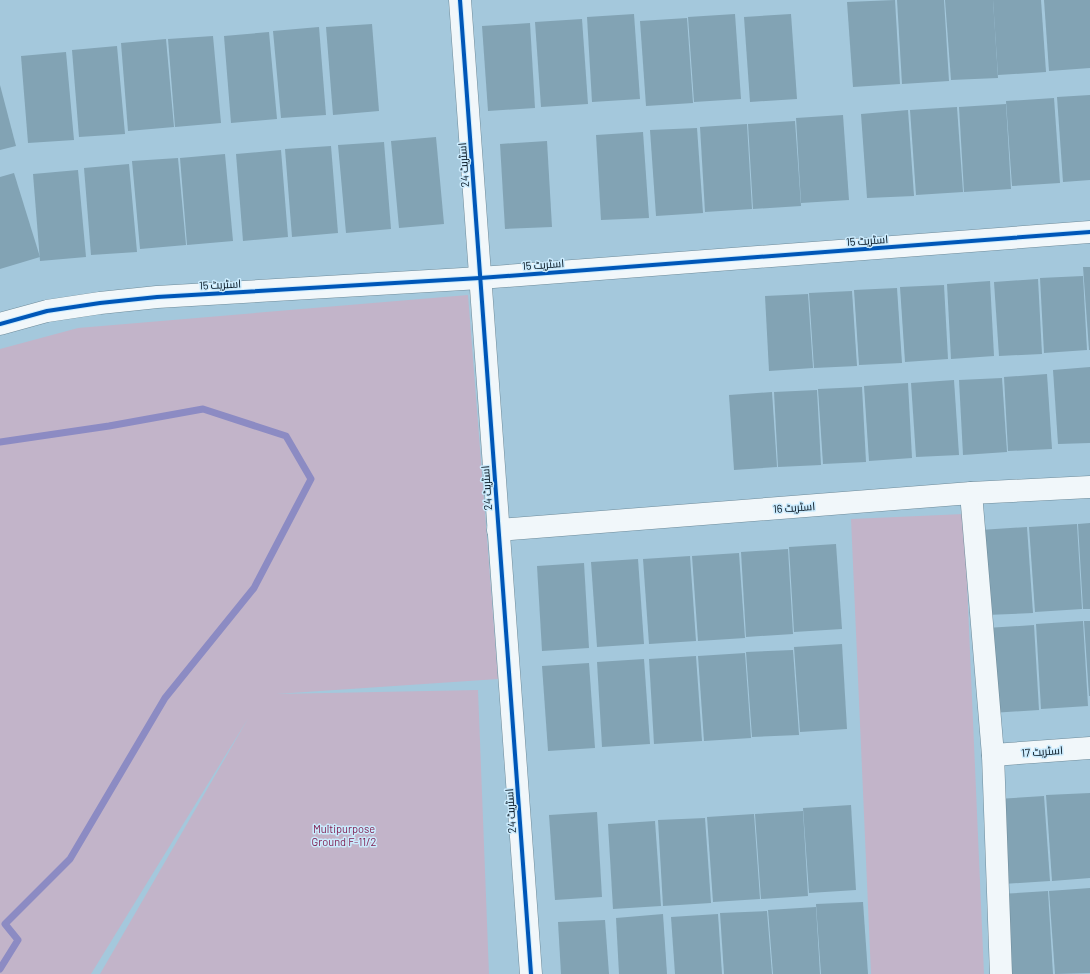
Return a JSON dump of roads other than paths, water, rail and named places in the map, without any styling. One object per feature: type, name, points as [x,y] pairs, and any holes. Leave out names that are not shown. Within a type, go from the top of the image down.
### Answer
[{"type":"street","name":"اسٹریٹ 24","points":[[460,0],[531,974]]},
{"type":"street","name":"اسٹریٹ 15","points":[[0,324],[47,311],[100,303],[157,297],[480,278],[1090,232]]},
{"type":"street","name":"اسٹریٹ 16","points":[[498,530],[971,494],[1090,487]]},
{"type":"street","points":[[971,494],[993,755],[1002,974]]},
{"type":"street","name":"اسٹریٹ 17","points":[[993,755],[1090,748]]},
{"type":"waterway","points":[[0,442],[109,426],[203,409],[286,436],[311,479],[254,588],[165,698],[70,859],[5,924],[18,940],[0,969]]},
{"type":"park label","name":"Multipurpose Ground F-11/2","points":[[344,834]]}]
